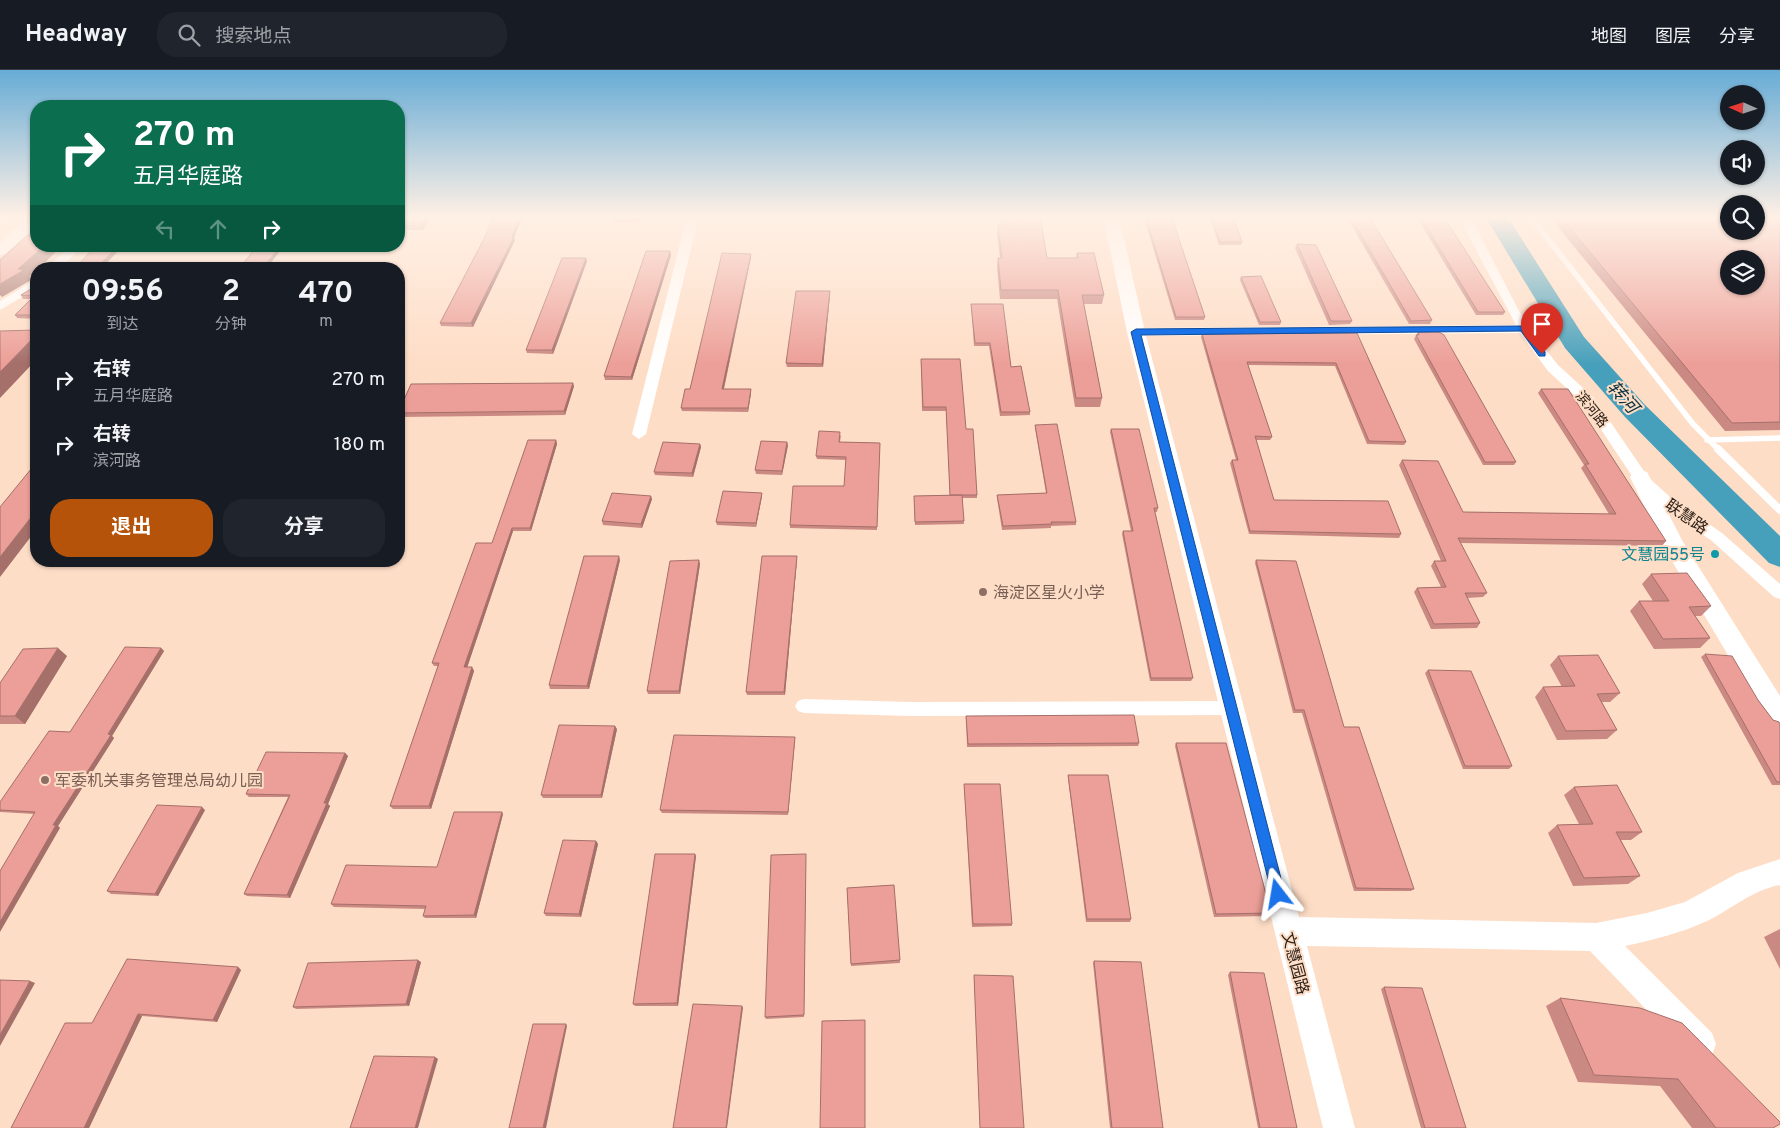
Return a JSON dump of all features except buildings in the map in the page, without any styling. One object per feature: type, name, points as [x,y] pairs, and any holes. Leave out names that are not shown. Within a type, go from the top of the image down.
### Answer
[{"type":"street","points":[[639,434],[681,265]]},
{"type":"street","name":"文慧园路","points":[[1122,265],[1136,332],[1230,708],[1339,1128]]},
{"type":"street","name":"滨河路","points":[[1490,265],[1523,329],[1553,368],[1592,405],[1640,477]]},
{"type":"street","points":[[0,306],[30,288]]},
{"type":"street","points":[[1136,332],[1523,329]]},
{"type":"street","points":[[1640,477],[1674,546],[1765,695],[1780,715]]},
{"type":"street","name":"联慧路","points":[[1640,477],[1661,498],[1714,535],[1780,593]]},
{"type":"street","points":[[804,706],[911,709],[1230,708]]},
{"type":"street","points":[[1287,931],[1560,938],[1596,937],[1651,925],[1694,912],[1764,874],[1780,872]]},
{"type":"street","points":[[1596,937],[1718,1061]]},
{"type":"lane","points":[[1569,265],[1707,440],[1780,510]]},
{"type":"lane","points":[[1707,440],[1780,438]]},
{"type":"waterway","name":"转河","points":[[1527,265],[1574,342],[1635,411],[1780,555]]},
{"type":"place","name":"文慧园55号","points":[[1715,554]]},
{"type":"place","name":"海淀区星火小学","points":[[983,592]]},
{"type":"place","name":"军委机关事务管理总局幼儿园","points":[[45,780]]},
{"type":"route","points":[[1278,894],[1136,332],[1523,329],[1542,354]]}]
